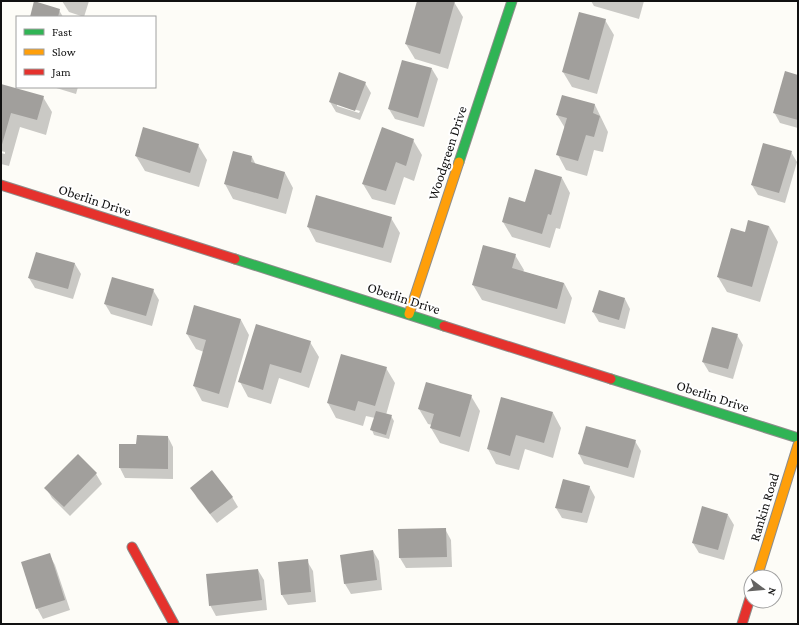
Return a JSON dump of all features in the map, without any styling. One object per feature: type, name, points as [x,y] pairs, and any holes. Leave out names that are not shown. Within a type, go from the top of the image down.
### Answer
[{"type":"street","name":"Woodgreen Drive","points":[[409,314],[512,1]]},
{"type":"street","name":"Oberlin Drive","points":[[1,185],[798,438]]},
{"type":"street","name":"Rankin Road","points":[[759,569],[798,445]]},
{"type":"street","points":[[132,547],[174,624]]},
{"type":"street","points":[[742,624],[747,609]]},
{"type":"building","points":[[34,1],[60,9],[58,16],[30,16]]},
{"type":"building","points":[[417,1],[455,1],[440,54],[405,44]]},
{"type":"building","points":[[579,12],[606,19],[589,80],[562,72]]},
{"type":"building","points":[[402,60],[432,68],[418,118],[388,109]]},
{"type":"building","points":[[785,71],[798,75],[798,120],[773,113]]},
{"type":"building","points":[[339,72],[366,82],[355,111],[329,102]]},
{"type":"building","points":[[1,84],[44,96],[37,120],[11,113],[1,148]]},
{"type":"building","points":[[562,95],[595,104],[593,113],[600,116],[594,137],[586,135],[578,161],[556,155],[567,118],[556,115]]},
{"type":"building","points":[[143,127],[199,144],[190,173],[135,156]]},
{"type":"building","points":[[382,127],[414,139],[406,166],[396,162],[386,191],[362,184]]},
{"type":"building","points":[[763,143],[792,151],[779,193],[751,185]]},
{"type":"building","points":[[233,151],[252,156],[251,162],[285,172],[278,199],[224,184]]},
{"type":"building","points":[[535,169],[562,177],[551,215],[548,214],[542,234],[502,222],[509,197],[525,202]]},
{"type":"building","points":[[316,195],[392,217],[383,248],[307,227]]},
{"type":"building","points":[[748,220],[769,226],[752,287],[717,277],[731,228],[745,232]]},
{"type":"building","points":[[483,245],[516,254],[512,268],[564,283],[557,309],[472,285]]},
{"type":"building","points":[[36,252],[75,263],[68,289],[28,278]]},
{"type":"building","points":[[112,277],[154,289],[146,316],[104,304]]},
{"type":"building","points":[[599,290],[625,298],[619,320],[592,312]]},
{"type":"building","points":[[194,305],[241,319],[219,394],[193,386],[206,340],[186,334]]},
{"type":"building","points":[[256,324],[311,341],[301,373],[270,364],[263,390],[238,382]]},
{"type":"building","points":[[712,327],[738,334],[728,369],[702,362]]},
{"type":"building","points":[[341,354],[387,367],[375,406],[358,401],[355,411],[327,403]]},
{"type":"building","points":[[426,382],[472,395],[460,437],[430,428],[434,414],[418,409]]},
{"type":"building","points":[[501,397],[553,412],[544,443],[516,435],[510,456],[487,449]]},
{"type":"building","points":[[376,411],[392,415],[386,435],[370,430]]},
{"type":"building","points":[[586,426],[636,440],[628,468],[578,454]]},
{"type":"building","points":[[137,435],[168,436],[168,469],[119,468],[119,444],[136,444]]},
{"type":"building","points":[[78,454],[97,473],[64,507],[44,488]]},
{"type":"building","points":[[212,470],[233,497],[210,514],[190,488]]},
{"type":"building","points":[[563,479],[590,486],[582,513],[555,508]]},
{"type":"building","points":[[702,506],[728,514],[718,550],[692,543]]},
{"type":"building","points":[[446,528],[447,557],[399,558],[398,529]]},
{"type":"building","points":[[373,550],[377,580],[344,584],[340,555]]},
{"type":"building","points":[[50,553],[65,600],[36,609],[21,562]]},
{"type":"building","points":[[308,559],[311,592],[281,595],[278,562]]},
{"type":"building","points":[[258,569],[262,600],[209,606],[206,574]]},
{"type":"traffic: fast","points":[[459,162],[512,1]]},
{"type":"traffic: fast","points":[[235,259],[444,326]]},
{"type":"traffic: fast","points":[[611,379],[798,438]]},
{"type":"traffic: slow","points":[[409,314],[459,162]]},
{"type":"traffic: slow","points":[[759,569],[798,445]]},
{"type":"traffic: jam","points":[[1,185],[235,259]]},
{"type":"traffic: jam","points":[[444,326],[611,379]]},
{"type":"traffic: jam","points":[[132,547],[174,624]]},
{"type":"traffic: jam","points":[[742,624],[747,609]]}]
